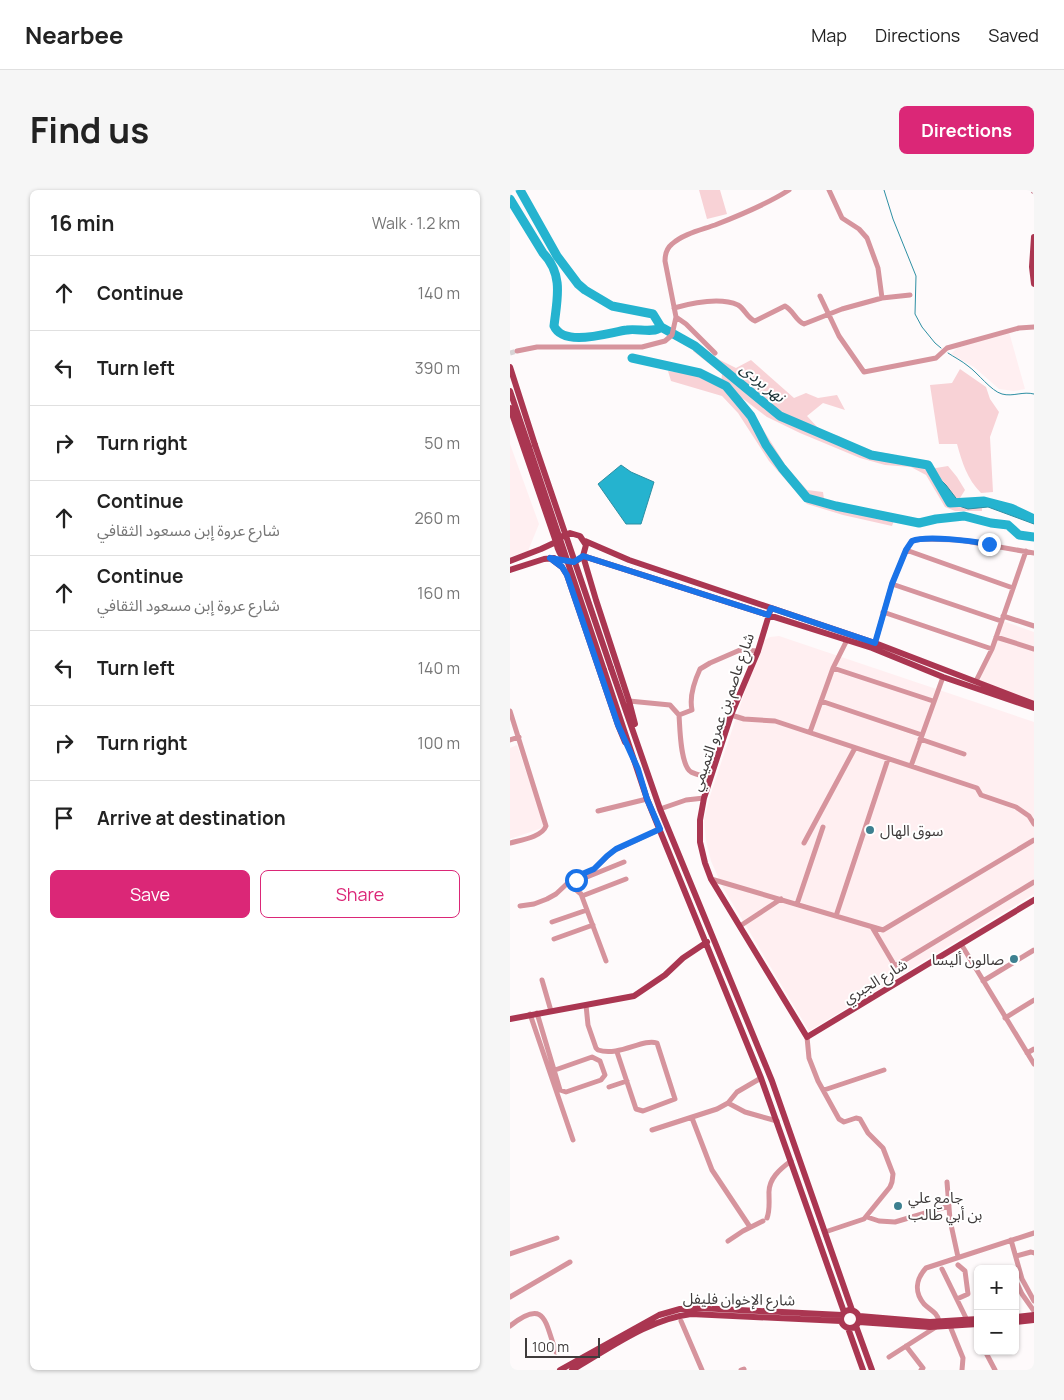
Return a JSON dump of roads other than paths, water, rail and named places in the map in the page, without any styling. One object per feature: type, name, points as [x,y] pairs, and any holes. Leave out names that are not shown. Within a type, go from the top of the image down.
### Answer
[{"type":"main road","points":[[1034,236],[1032,267],[1034,284]]},
{"type":"main road","points":[[510,367],[532,446],[647,799],[761,1078],[791,1161],[844,1326],[848,1328],[863,1370]]},
{"type":"main road","points":[[510,391],[532,446],[660,809],[772,1081],[852,1310],[858,1321],[872,1370]]},
{"type":"main road","points":[[510,408],[556,542],[558,553],[564,560]]},
{"type":"main road","points":[[510,561],[541,549],[570,533],[580,536],[585,542],[629,560],[875,643],[1034,704]]},
{"type":"main road","points":[[510,570],[550,558],[574,562],[583,556],[586,549],[585,542]]},
{"type":"main road","points":[[583,556],[629,701],[641,751]]},
{"type":"main road","points":[[583,556],[872,648],[943,677],[1034,708]]},
{"type":"main road","points":[[550,558],[562,567],[567,575],[618,725],[638,769]]},
{"type":"main road","points":[[589,575],[592,566],[598,560]]},
{"type":"main road","name":"شارع عاصم بن عمرو التميمي","points":[[771,608],[758,651],[731,715],[710,778],[700,820],[700,842],[711,879],[807,1037]]},
{"type":"main road","name":"شارع الجبري","points":[[807,1037],[1033,902]]},
{"type":"main road","points":[[510,1019],[533,1013],[634,996],[665,975],[683,958],[706,942]]},
{"type":"main road","name":"شارع الإخوان فليفل","points":[[572,1370],[660,1315],[674,1310],[842,1316],[852,1310]]},
{"type":"main road","points":[[1019,1319],[1034,1313]]},
{"type":"main road","points":[[938,1324],[974,1319]]},
{"type":"main road","points":[[1019,1319],[1034,1320]]},
{"type":"main road","points":[[848,1328],[858,1321],[950,1326],[974,1324]]},
{"type":"main road","name":"شارع الإخوان فليفل","points":[[560,1370],[597,1353]]},
{"type":"street","points":[[517,351],[537,347],[642,347],[665,341],[672,335],[676,320],[665,261],[665,255],[672,244],[684,237],[778,197],[789,190]]},
{"type":"street","points":[[829,190],[842,218],[859,229],[867,238],[878,268],[882,298]]},
{"type":"street","points":[[674,308],[702,302],[735,304],[742,308],[751,320],[755,321],[785,306],[804,324],[842,309],[882,298],[910,295]]},
{"type":"street","points":[[820,296],[839,336],[864,372],[936,358],[947,348],[1018,328],[1034,326]]},
{"type":"street","points":[[676,320],[686,324],[715,353]]},
{"type":"street","points":[[875,643],[892,584],[906,550],[912,541],[921,539],[960,540],[1034,553]]},
{"type":"street","points":[[906,550],[1013,588]]},
{"type":"street","points":[[976,681],[992,649],[1026,551]]},
{"type":"street","points":[[892,584],[1034,626]]},
{"type":"street","points":[[883,612],[992,649]]},
{"type":"street","points":[[996,637],[1034,649]]},
{"type":"street","points":[[810,732],[833,668],[847,640]]},
{"type":"street","points":[[679,715],[692,710],[691,694],[700,669],[710,662],[740,650],[758,651]]},
{"type":"street","points":[[833,668],[933,701]]},
{"type":"street","points":[[911,766],[943,677]]},
{"type":"street","points":[[629,701],[670,705],[679,715],[680,741],[688,769],[691,772],[710,778]]},
{"type":"street","points":[[821,701],[964,754]]},
{"type":"street","points":[[510,711],[546,826],[540,833],[510,843]]},
{"type":"street","points":[[731,715],[744,719],[775,721],[977,788],[981,795],[1016,807],[1029,816],[1034,824]]},
{"type":"street","points":[[510,740],[519,737]]},
{"type":"street","points":[[804,843],[855,748]]},
{"type":"street","points":[[836,916],[888,759]]},
{"type":"street","points":[[660,809],[686,800],[704,798]]},
{"type":"street","points":[[598,811],[647,799]]},
{"type":"street","points":[[797,904],[823,827]]},
{"type":"street","points":[[520,906],[534,904],[547,899],[594,869],[616,849],[660,829]]},
{"type":"street","points":[[711,879],[883,930],[1034,840]]},
{"type":"street","points":[[576,879],[624,862]]},
{"type":"street","points":[[576,879],[575,889],[582,896],[606,961]]},
{"type":"street","points":[[582,896],[626,879]]},
{"type":"street","points":[[872,927],[895,966],[1034,882]]},
{"type":"street","points":[[740,926],[781,899]]},
{"type":"street","points":[[552,922],[587,910]]},
{"type":"street","points":[[554,939],[593,925]]},
{"type":"street","points":[[961,944],[1034,1064]]},
{"type":"street","points":[[983,981],[1034,950]]},
{"type":"street","points":[[542,980],[551,1011]]},
{"type":"street","points":[[1005,1018],[1034,1000]]},
{"type":"street","points":[[586,1005],[588,1025],[596,1048],[602,1052],[617,1052],[650,1042],[657,1043],[675,1099],[639,1111],[634,1106],[617,1052]]},
{"type":"street","points":[[533,1013],[555,1070],[560,1090],[563,1092],[601,1080],[604,1075],[600,1061],[592,1058],[555,1070]]},
{"type":"street","points":[[533,1013],[573,1140]]},
{"type":"street","points":[[807,1037],[809,1058],[818,1080],[840,1121],[860,1119],[868,1133],[883,1148],[893,1174],[890,1187],[867,1217],[825,1232]]},
{"type":"street","points":[[1027,1053],[1034,1049]]},
{"type":"street","points":[[824,1090],[884,1070]]},
{"type":"street","points":[[652,1130],[692,1118],[728,1103],[737,1092],[761,1078]]},
{"type":"street","points":[[609,1087],[627,1082]]},
{"type":"street","points":[[728,1103],[745,1112],[777,1121]]},
{"type":"street","points":[[692,1118],[712,1170],[750,1227]]},
{"type":"street","points":[[728,1241],[765,1220],[770,1208],[769,1193],[771,1182],[776,1173],[791,1161]]},
{"type":"street","points":[[948,1182],[950,1220],[958,1257]]},
{"type":"street","points":[[867,1217],[879,1221],[895,1222],[949,1206]]},
{"type":"street","points":[[889,1357],[938,1324],[934,1312],[921,1299],[917,1282],[919,1276],[926,1268],[1034,1233]]},
{"type":"street","points":[[510,1254],[558,1238]]},
{"type":"street","points":[[1011,1240],[1022,1280],[1034,1301]]},
{"type":"street","points":[[1016,1256],[1034,1253]]},
{"type":"street","points":[[510,1297],[570,1262]]},
{"type":"street","points":[[957,1299],[968,1294],[965,1271],[958,1265]]},
{"type":"street","points":[[942,1269],[967,1320]]},
{"type":"street","points":[[1019,1288],[1034,1313]]},
{"type":"street","points":[[510,1326],[528,1315],[535,1313],[542,1315],[546,1321],[556,1352]]},
{"type":"street","points":[[681,1321],[702,1370]]},
{"type":"street","points":[[950,1326],[963,1358],[962,1370]]},
{"type":"street","points":[[906,1346],[922,1368],[921,1370]]},
{"type":"street","points":[[987,1355],[995,1370]]},
{"type":"water","points":[[621,465],[631,472],[654,482],[641,524],[626,524],[598,484]]},
{"type":"water","points":[[933,472],[959,502],[984,501],[1011,508],[1034,517],[1034,524],[988,507],[968,509],[950,503]]},
{"type":"waterway","name":"نهر بردى","points":[[520,190],[557,256],[578,284],[612,306],[653,314],[661,327],[695,346],[780,416],[871,455],[928,465],[950,503],[984,501],[1011,508],[1034,519]]},
{"type":"waterway","points":[[884,190],[893,219],[916,276],[915,314],[922,327],[941,348]]},
{"type":"waterway","points":[[510,199],[554,270],[558,288],[554,326],[559,333],[567,336],[588,337],[627,330],[654,330],[661,327]]},
{"type":"waterway","points":[[948,353],[968,366],[989,386],[1002,394],[1034,394]]},
{"type":"waterway","name":"نهر بردى","points":[[632,358],[700,373],[726,386],[751,416],[766,445],[807,498],[919,523],[964,516],[1008,525],[1019,535],[1034,537]]},
{"type":"tunnel","points":[[510,353],[517,351]]},
{"type":"place","name":"سوق الهال","points":[[870,830]]},
{"type":"place","name":"صالون أليسا","points":[[1014,959]]},
{"type":"place","name":"جامع علي بن أبي طالب","points":[[898,1206]]}]
